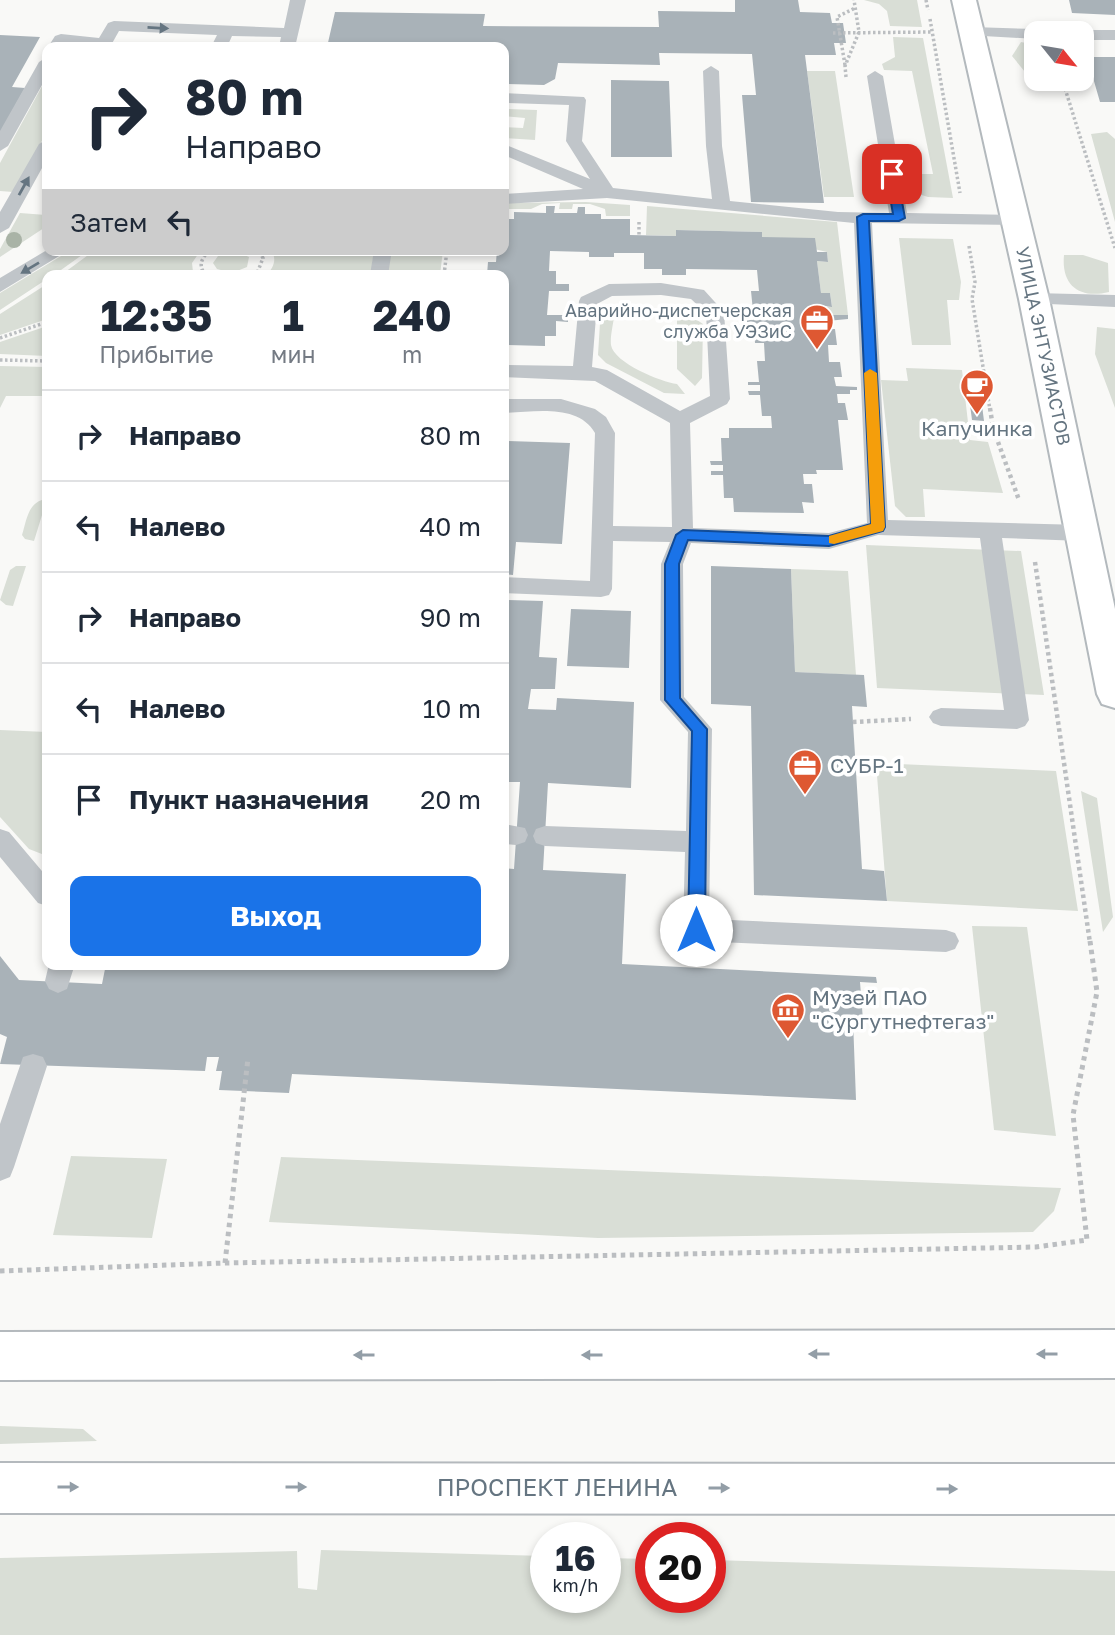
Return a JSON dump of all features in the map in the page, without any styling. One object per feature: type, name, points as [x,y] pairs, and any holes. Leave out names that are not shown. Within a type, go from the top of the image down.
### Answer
[{"type":"main road","name":"УЛИЦА ЭНТУЗИАСТОВ","points":[[964,0],[1034,299],[1115,694]]},
{"type":"main road","points":[[0,1356],[1115,1354]]},
{"type":"main road","name":"ПРОСПЕКТ ЛЕНИНА","points":[[0,1488],[1115,1489]]},
{"type":"lane","points":[[105,42],[114,26],[226,31],[288,40],[298,0]]},
{"type":"lane","points":[[221,42],[226,31]]},
{"type":"lane","points":[[972,32],[1024,33]]},
{"type":"lane","points":[[1094,35],[1115,35]]},
{"type":"lane","points":[[59,42],[61,39],[82,42]]},
{"type":"lane","points":[[0,146],[42,71]]},
{"type":"lane","points":[[710,71],[722,205]]},
{"type":"lane","points":[[875,76],[899,218]]},
{"type":"lane","points":[[509,98],[578,100],[574,141],[607,193]]},
{"type":"lane","points":[[509,151],[607,193]]},
{"type":"lane","points":[[0,228],[42,153]]},
{"type":"lane","points":[[509,199],[607,193],[782,213],[1016,219]]},
{"type":"lane","points":[[863,217],[878,527]]},
{"type":"lane","points":[[0,286],[50,256]]},
{"type":"lane","points":[[582,372],[588,301],[609,290],[661,289],[697,294],[715,313],[720,399],[680,420]]},
{"type":"lane","points":[[1034,299],[1115,300]]},
{"type":"lane","points":[[509,371],[600,374],[680,420]]},
{"type":"lane","points":[[509,405],[570,408],[590,414],[603,427],[605,433],[601,589],[509,585]]},
{"type":"lane","points":[[680,420],[683,535],[672,564],[672,700],[700,729],[696,930],[946,941]]},
{"type":"lane","points":[[602,533],[829,541],[878,527],[1082,533]]},
{"type":"lane","points":[[941,717],[1017,720],[990,531]]},
{"type":"lane","points":[[545,836],[696,842]]},
{"type":"lane","points":[[0,839],[42,889]]},
{"type":"lane","points":[[0,1167],[5,1139],[33,1066]]},
{"type":"path","points":[[845,66],[837,17],[855,8]]},
{"type":"path","points":[[833,33],[932,33]]},
{"type":"path","points":[[1066,91],[1115,248]]},
{"type":"path","points":[[0,338],[42,325]]},
{"type":"path","points":[[0,360],[42,361]]},
{"type":"path","points":[[853,722],[941,717]]},
{"type":"path","points":[[225,1263],[248,1058]]},
{"type":"path","points":[[0,1271],[225,1263],[1037,1247],[1087,1240]]},
{"type":"shaded area","points":[[864,0],[917,0],[922,27],[890,26],[887,11],[879,4]]},
{"type":"shaded area","points":[[893,37],[923,38],[953,198],[928,197],[912,192],[908,174],[933,174],[912,71],[884,70],[882,64],[895,57]]},
{"type":"shaded area","points":[[1021,42],[1024,43],[1024,71],[1012,56]]},
{"type":"shaded area","points":[[807,71],[835,71],[854,197],[824,197]]},
{"type":"shaded area","points":[[42,86],[42,141],[13,192],[0,191],[0,163]]},
{"type":"shaded area","points":[[509,109],[537,110],[535,140],[509,138],[509,127],[523,128],[525,118],[509,116]]},
{"type":"shaded area","points":[[1107,132],[1115,139],[1115,222],[1091,134]]},
{"type":"shaded area","points":[[586,202],[630,205],[630,216],[606,216],[605,209],[590,204],[573,204],[572,209],[559,209],[560,203],[542,204],[531,209],[509,209],[509,203]]},
{"type":"shaded area","points":[[647,206],[837,222],[848,315],[827,315],[825,307],[832,306],[830,293],[821,293],[817,261],[828,262],[827,252],[762,237],[762,232],[676,230],[676,236],[646,235]]},
{"type":"shaded area","points":[[20,213],[42,215],[42,229],[0,257],[0,249]]},
{"type":"shaded area","points":[[899,238],[953,239],[961,282],[959,300],[947,300],[951,345],[912,345]]},
{"type":"shaded area","points":[[1064,255],[1083,255],[1108,263],[1109,292],[1089,294],[1074,288],[1066,275]]},
{"type":"shaded area","points":[[61,256],[81,256],[61,270],[42,270],[42,282],[0,310],[0,293]]},
{"type":"shaded area","points":[[87,256],[197,256],[192,263],[193,270],[68,270]]},
{"type":"shaded area","points":[[218,256],[249,257],[247,267],[240,270],[221,270],[213,263]]},
{"type":"shaded area","points":[[273,256],[373,256],[372,270],[271,270]]},
{"type":"shaded area","points":[[389,256],[442,256],[441,270],[387,270]]},
{"type":"shaded area","points":[[42,287],[42,321],[0,335],[0,314]]},
{"type":"shaded area","points":[[601,307],[654,307],[653,317],[614,317],[611,345],[614,352],[629,365],[660,380],[677,384],[685,394],[664,393],[606,363],[598,355]]},
{"type":"shaded area","points":[[685,312],[703,324],[702,378],[695,386],[677,369],[677,314]]},
{"type":"shaded area","points":[[1097,327],[1115,329],[1115,408],[1095,354]]},
{"type":"shaded area","points":[[42,328],[42,356],[0,354],[0,342]]},
{"type":"shaded area","points":[[0,366],[42,367],[42,396],[6,396],[0,408]]},
{"type":"shaded area","points":[[906,368],[962,370],[970,440],[988,442],[1003,493],[923,489],[925,517],[906,517],[895,506],[881,380],[908,381]]},
{"type":"shaded area","points":[[41,500],[42,515],[34,541],[25,539],[22,535],[29,512]]},
{"type":"shaded area","points":[[866,545],[1021,551],[1044,695],[877,688]]},
{"type":"shaded area","points":[[16,566],[26,566],[13,606],[6,605],[0,600],[10,570]]},
{"type":"shaded area","points":[[791,569],[848,571],[856,675],[795,672]]},
{"type":"shaded area","points":[[0,730],[42,732],[42,854],[29,849],[0,817]]},
{"type":"shaded area","points":[[876,763],[1056,771],[1078,911],[887,901]]},
{"type":"shaded area","points":[[1081,791],[1097,798],[1113,917],[1103,932]]},
{"type":"shaded area","points":[[972,926],[1027,927],[1056,1136],[994,1130]]},
{"type":"shaded area","points":[[71,1156],[167,1159],[152,1238],[53,1235]]},
{"type":"shaded area","points":[[281,1157],[1061,1188],[1054,1211],[1033,1232],[598,1238],[269,1222]]},
{"type":"shaded area","points":[[0,1426],[83,1429],[97,1441],[0,1444]]},
{"type":"shaded area","points":[[321,1550],[530,1556],[530,1613],[621,1613],[621,1558],[635,1559],[635,1613],[726,1613],[726,1560],[1115,1571],[1115,1635],[0,1635],[0,1558],[297,1551],[298,1588],[317,1590]]},
{"type":"building","points":[[735,0],[798,0],[800,12],[830,13],[832,23],[843,23],[846,43],[834,43],[836,55],[805,55],[824,203],[751,202],[742,95],[756,95],[752,54],[659,53],[660,65],[558,63],[555,79],[544,85],[509,84],[509,42],[328,42],[335,12],[485,14],[483,26],[659,27],[658,11],[735,12]]},
{"type":"building","points":[[1069,0],[1115,0],[1115,15],[1072,13]]},
{"type":"building","points":[[0,35],[40,37],[12,87],[25,88],[0,133]]},
{"type":"building","points":[[1094,57],[1115,57],[1115,102],[1100,102],[1094,81]]},
{"type":"building","points":[[611,80],[669,81],[672,157],[611,157]]},
{"type":"building","points":[[546,206],[555,206],[554,213],[577,213],[578,207],[585,207],[585,214],[601,214],[601,219],[630,219],[630,235],[676,236],[676,230],[762,232],[762,237],[815,238],[817,252],[827,252],[828,262],[817,261],[821,293],[830,293],[832,307],[825,306],[827,315],[848,315],[848,319],[827,321],[828,329],[835,329],[837,345],[828,345],[829,362],[840,362],[842,377],[834,377],[836,386],[857,387],[857,390],[850,390],[850,394],[837,394],[838,403],[845,403],[848,420],[838,420],[843,470],[816,470],[817,474],[803,474],[804,484],[812,484],[814,503],[802,502],[804,513],[734,512],[733,498],[724,498],[723,475],[711,475],[711,471],[723,471],[723,465],[711,465],[710,461],[722,461],[721,438],[729,438],[729,428],[772,428],[771,416],[762,416],[760,395],[749,395],[748,391],[760,391],[760,385],[748,385],[748,382],[759,382],[757,361],[765,361],[764,343],[755,343],[754,323],[744,323],[744,320],[753,320],[753,314],[744,314],[743,311],[753,311],[751,291],[759,291],[757,270],[686,269],[686,275],[662,275],[662,269],[644,269],[644,253],[614,253],[614,257],[589,257],[589,252],[550,251],[549,271],[556,271],[556,284],[569,284],[569,291],[549,291],[547,315],[568,315],[568,322],[556,321],[556,336],[545,336],[545,346],[509,345],[509,270],[487,270],[488,262],[496,262],[496,256],[509,256],[509,219],[514,219],[514,212],[546,213]]},
{"type":"building","points":[[967,382],[979,382],[984,421],[972,420]]},
{"type":"building","points":[[509,441],[570,443],[562,544],[516,542],[513,575],[509,575]]},
{"type":"building","name":"СУБР-1","points":[[711,566],[791,569],[795,672],[864,675],[867,707],[852,706],[862,869],[884,871],[887,901],[754,895],[751,706],[711,704]]},
{"type":"building","points":[[509,600],[543,601],[539,657],[557,658],[555,689],[531,689],[528,709],[556,710],[557,698],[634,702],[631,788],[548,783],[543,870],[626,874],[622,964],[876,977],[877,983],[860,982],[863,1020],[853,1020],[856,1100],[292,1074],[289,1093],[219,1090],[222,1071],[216,1071],[219,1057],[207,1057],[205,1071],[0,1064],[7,1037],[0,1034],[0,956],[19,980],[102,984],[105,970],[509,970],[509,868],[514,869],[520,782],[509,782]]},
{"type":"building","points":[[571,609],[631,611],[629,668],[567,666]]},
{"type":"slow traffic","points":[[834,539],[878,527],[870,373]]},
{"type":"place","name":"Аварийно-диспетчерская служба УЭЗиС","points":[[817,351]]},
{"type":"place","name":"Капучинка","points":[[977,416]]},
{"type":"place","name":"СУБР-1","points":[[805,796]]},
{"type":"place","name":"Музей ПАО \"Сургутнефтегаз\"","points":[[788,1040]]},
{"type":"route","points":[[696,930],[700,729],[672,700],[672,564],[683,535],[829,541],[878,527],[863,217],[899,218],[892,174]]}]
